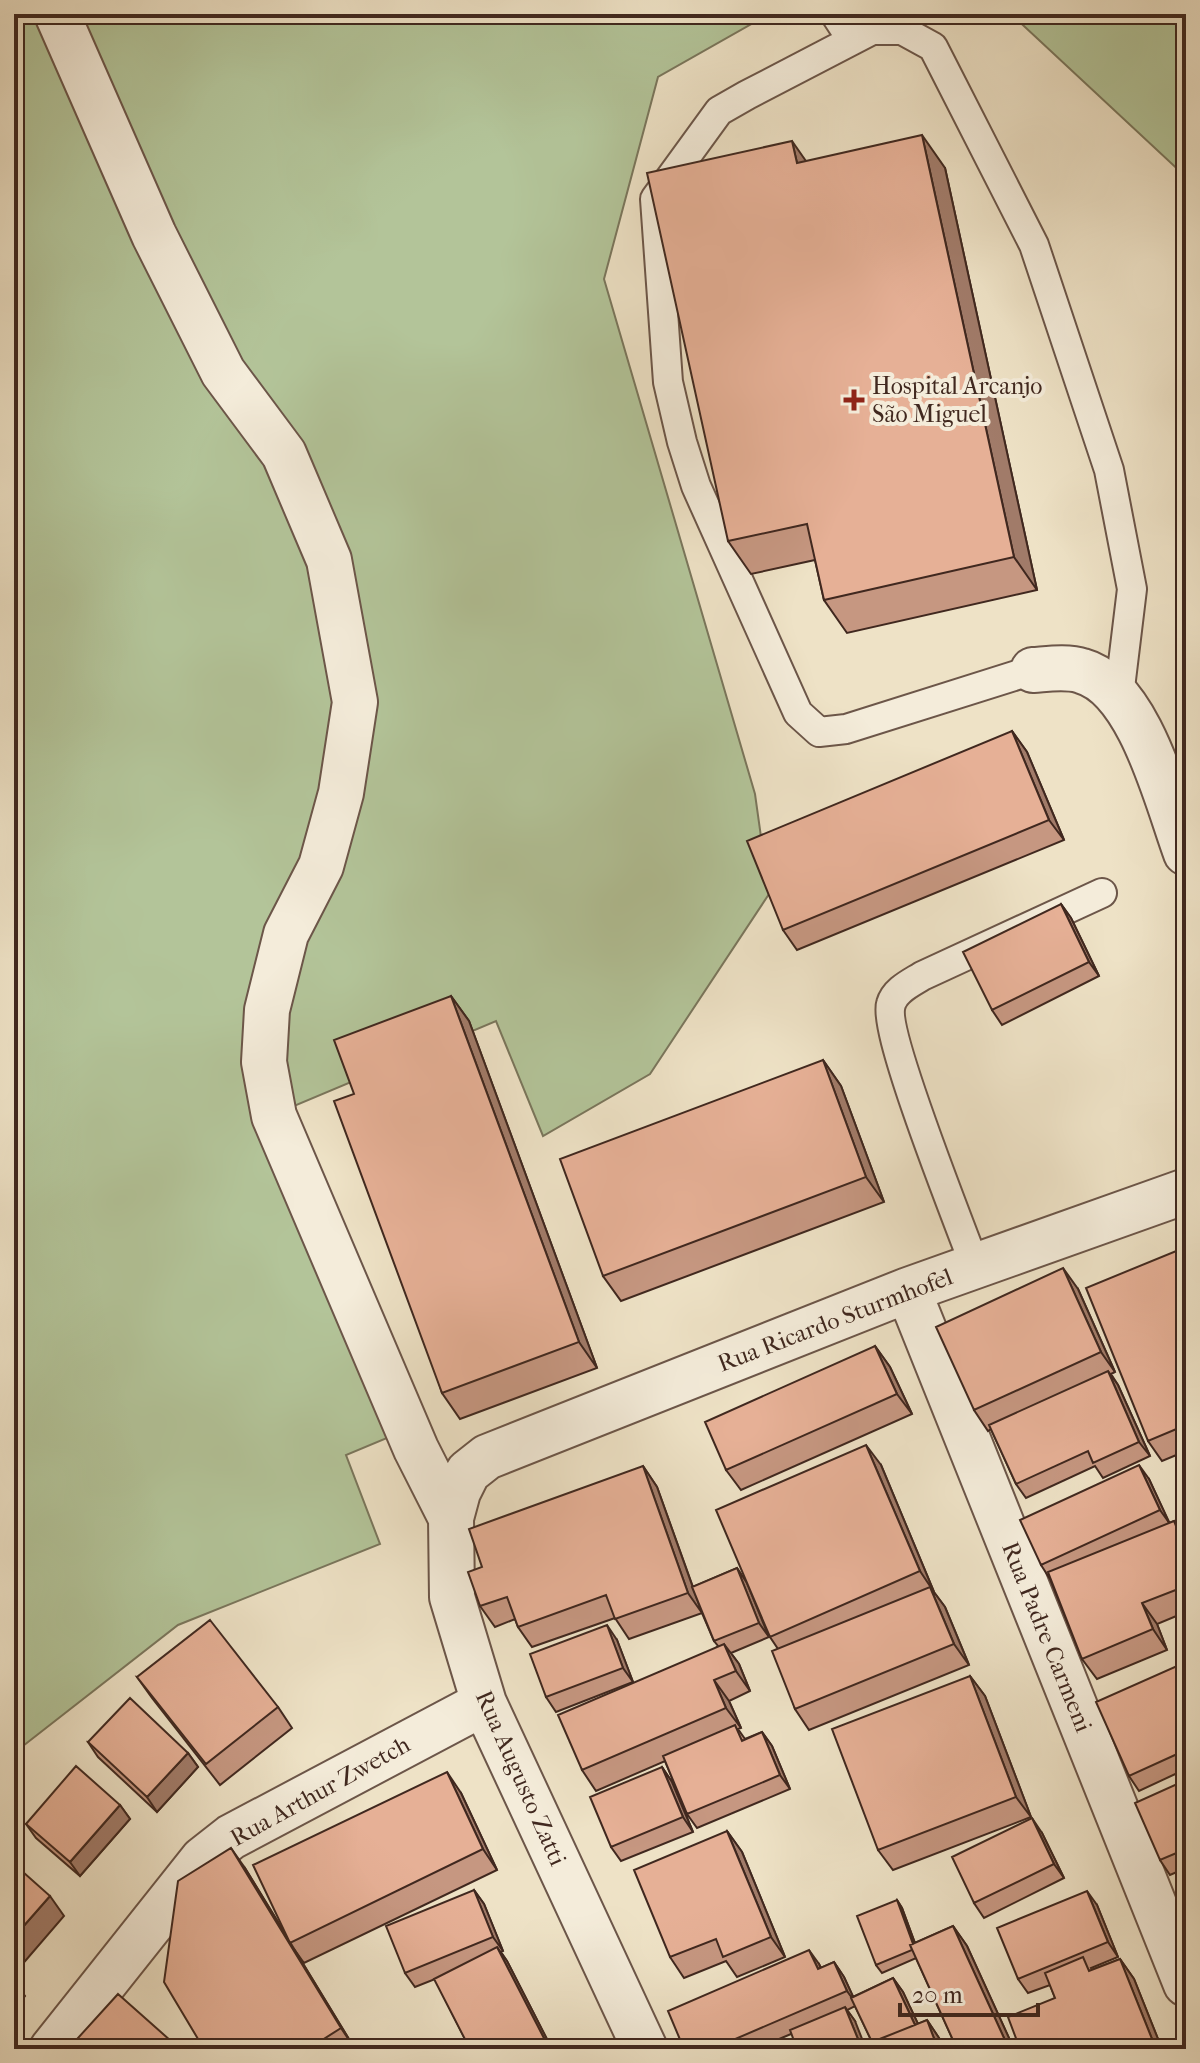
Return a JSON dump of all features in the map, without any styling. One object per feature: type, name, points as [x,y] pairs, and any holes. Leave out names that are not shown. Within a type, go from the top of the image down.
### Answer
[{"type":"street","points":[[57,14],[154,235],[223,372],[284,454],[329,560],[355,702],[341,793],[321,866],[286,934],[274,980],[267,1010],[264,1062],[274,1116],[416,1449],[451,1518]]},
{"type":"street","points":[[1033,670],[1081,670],[1098,677],[1119,696],[1137,722],[1186,853]]},
{"type":"street","name":"Rua Ricardo Sturmhofel","points":[[487,1457],[908,1290],[1186,1191]]},
{"type":"street","name":"Rua Padre Carmeni","points":[[908,1290],[1186,1984]]},
{"type":"street","name":"Rua Augusto Zatti","points":[[487,1457],[468,1472],[458,1492],[451,1518],[452,1597],[484,1703],[645,2049]]},
{"type":"street","name":"Rua Arthur Zwetch","points":[[52,2049],[203,1859],[231,1837],[484,1703]]},
{"type":"lane","points":[[835,14],[852,40]]},
{"type":"lane","points":[[1033,670],[846,729],[819,732],[798,713],[696,486],[682,442],[668,382],[655,199],[719,111],[872,30],[902,30],[933,47],[1034,245],[1109,470],[1132,589],[1119,696]]},
{"type":"lane","points":[[975,1266],[927,1138],[890,1025],[891,1004],[902,989],[922,976],[1102,893]]},
{"type":"green space","points":[[14,14],[769,14],[658,77],[604,279],[755,794],[769,894],[650,1074],[543,1136],[496,1021],[289,1108],[399,1433],[346,1455],[380,1544],[178,1625],[14,1753]]},
{"type":"green space","points":[[1011,14],[1186,14],[1186,177]]},
{"type":"building","name":"Hospital Arcanjo São Miguel","points":[[922,135],[1014,557],[824,600],[807,524],[728,541],[647,173],[792,141],[797,163]]},
{"type":"building","points":[[1012,731],[1049,820],[783,930],[747,841]]},
{"type":"building","points":[[1186,784],[1186,802],[1180,787]]},
{"type":"building","points":[[1061,904],[1089,962],[992,1010],[963,952]]},
{"type":"building","points":[[451,996],[579,1342],[442,1393],[334,1101],[354,1094],[334,1040]]},
{"type":"building","points":[[823,1060],[866,1177],[603,1276],[560,1159]]},
{"type":"building","points":[[1186,1247],[1186,1425],[1148,1441],[1086,1288]]},
{"type":"building","points":[[1063,1268],[1101,1352],[974,1410],[936,1327]]},
{"type":"building","points":[[875,1346],[897,1394],[726,1470],[705,1422]]},
{"type":"building","points":[[1108,1371],[1139,1442],[1093,1463],[1088,1451],[1016,1484],[989,1425]]},
{"type":"building","points":[[866,1445],[920,1571],[770,1637],[716,1510]]},
{"type":"building","points":[[1139,1465],[1160,1510],[1041,1565],[1020,1520]]},
{"type":"building","points":[[643,1466],[688,1593],[615,1619],[606,1595],[518,1627],[507,1597],[480,1606],[468,1572],[482,1567],[469,1529]]},
{"type":"building","points":[[1174,1521],[1186,1551],[1186,1586],[1142,1603],[1153,1629],[1082,1659],[1048,1572]]},
{"type":"building","points":[[737,1568],[759,1623],[714,1641],[692,1587]]},
{"type":"building","points":[[930,1587],[954,1644],[795,1709],[772,1651]]},
{"type":"building","points":[[210,1620],[278,1707],[206,1764],[137,1677]]},
{"type":"building","points":[[607,1625],[623,1668],[546,1697],[530,1654]]},
{"type":"building","points":[[724,1644],[736,1671],[714,1680],[726,1708],[582,1770],[558,1715]]},
{"type":"building","points":[[1186,1662],[1186,1750],[1129,1776],[1096,1702]]},
{"type":"building","points":[[970,1676],[1016,1797],[878,1850],[832,1729]]},
{"type":"building","points":[[130,1698],[188,1753],[147,1797],[88,1742]]},
{"type":"building","points":[[735,1725],[742,1741],[762,1732],[780,1775],[687,1814],[663,1756]]},
{"type":"building","points":[[76,1766],[120,1805],[70,1862],[26,1824]]},
{"type":"building","points":[[662,1767],[683,1817],[611,1847],[590,1797]]},
{"type":"building","points":[[447,1772],[483,1849],[290,1943],[253,1865]]},
{"type":"building","points":[[1186,1780],[1186,1849],[1160,1860],[1135,1803]]},
{"type":"building","points":[[1032,1818],[1054,1864],[974,1903],[952,1857]]},
{"type":"building","points":[[727,1831],[771,1937],[723,1957],[716,1939],[670,1957],[634,1870]]},
{"type":"building","points":[[231,1848],[341,2028],[308,2049],[204,2049],[164,1982],[178,1881]]},
{"type":"building","points":[[14,1864],[50,1896],[14,1937]]},
{"type":"building","points":[[474,1890],[493,1937],[405,1973],[386,1926]]},
{"type":"building","points":[[1087,1891],[1108,1942],[1018,1979],[997,1928]]},
{"type":"building","points":[[897,1900],[913,1944],[910,1945],[912,1950],[876,1965],[857,1916]]},
{"type":"building","points":[[953,1926],[1009,2049],[957,2049],[910,1945]]},
{"type":"building","points":[[497,1947],[549,2048],[470,2049],[434,1979]]},
{"type":"building","points":[[809,1950],[818,1969],[834,1962],[847,1991],[712,2049],[684,2049],[668,2011]]},
{"type":"building","points":[[1083,1957],[1089,1971],[1120,1959],[1156,2049],[1020,2049],[1008,2017],[1055,1998],[1045,1973]]},
{"type":"building","points":[[893,1978],[915,2025],[872,2042],[851,1998]]},
{"type":"building","points":[[118,1994],[180,2049],[68,2049]]},
{"type":"building","points":[[845,2007],[862,2049],[797,2049],[790,2030]]},
{"type":"building","points":[[927,2020],[938,2049],[872,2049],[870,2043]]},
{"type":"place","name":"Hospital Arcanjo São Miguel","points":[[854,400]]}]
